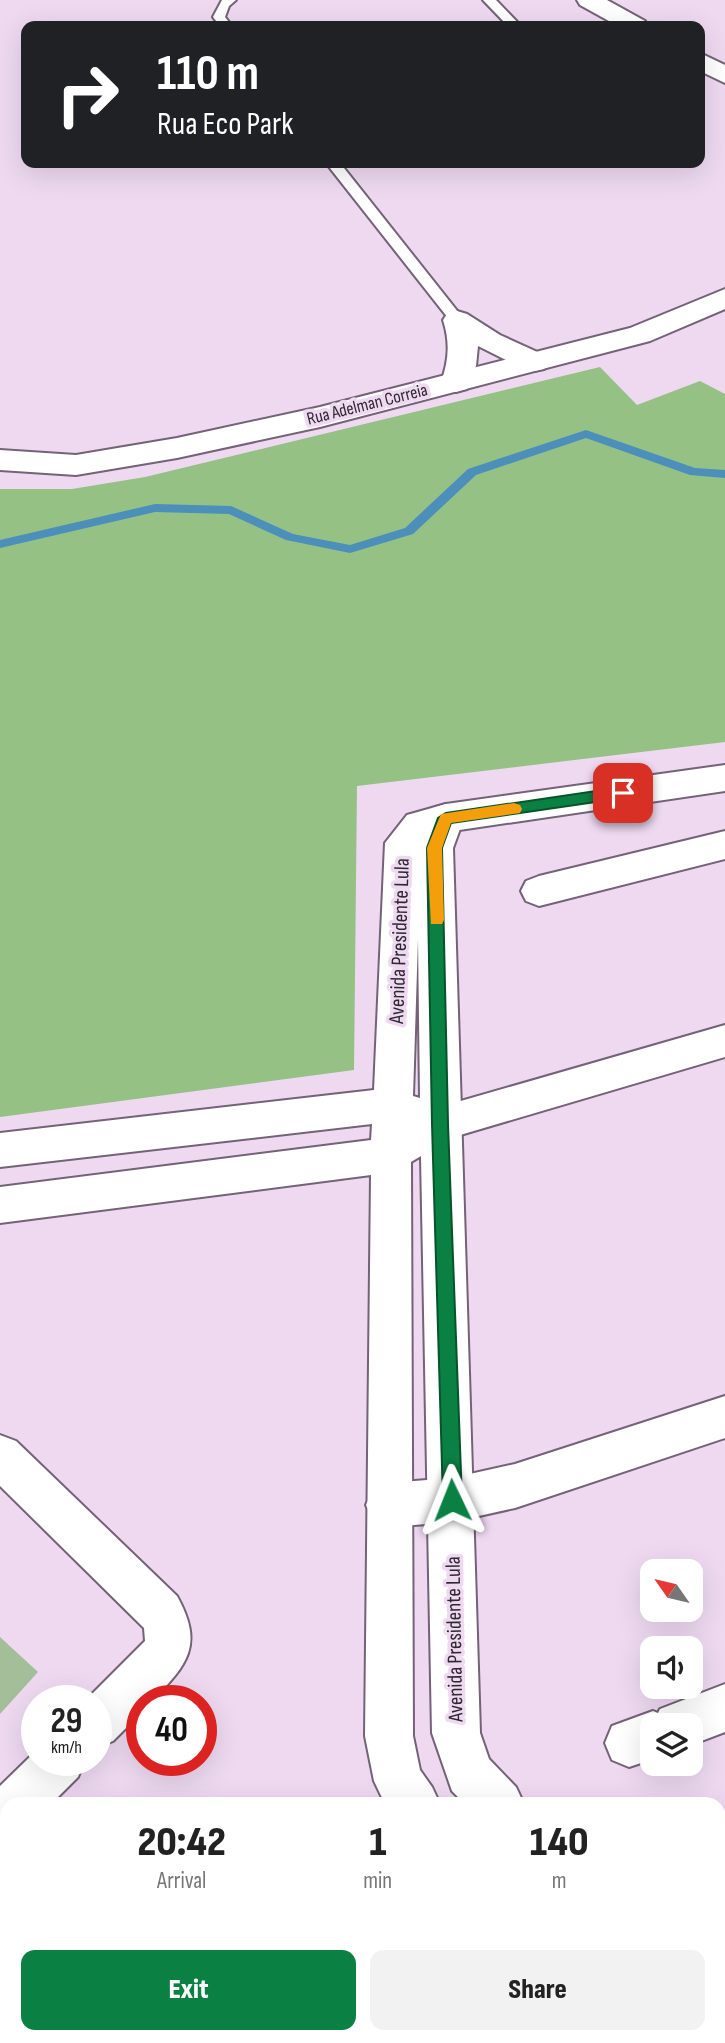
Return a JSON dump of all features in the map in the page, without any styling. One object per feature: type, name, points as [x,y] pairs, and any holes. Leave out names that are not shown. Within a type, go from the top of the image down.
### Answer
[{"type":"street","points":[[589,0],[627,21]]},
{"type":"street","points":[[705,64],[725,75]]},
{"type":"street","name":"Rua Adelman Correia","points":[[0,460],[76,465],[177,449],[640,335],[725,298]]},
{"type":"street","points":[[457,320],[490,341],[534,362]]},
{"type":"street","points":[[456,382],[463,363],[465,346],[457,320]]},
{"type":"street","points":[[446,818],[725,778]]},
{"type":"street","name":"Avenida Presidente Lula","points":[[410,1797],[398,1781],[389,1736],[392,1105],[403,843],[420,825],[446,818]]},
{"type":"street","name":"Avenida Presidente Lula","points":[[446,818],[435,848],[456,1733],[469,1774],[492,1797]]},
{"type":"street","points":[[539,891],[725,845]]},
{"type":"street","points":[[0,1205],[391,1154],[440,1124],[725,1041]]},
{"type":"street","points":[[0,1150],[392,1105],[440,1124]]},
{"type":"street","points":[[389,1506],[452,1500],[515,1486],[725,1417]]},
{"type":"street","points":[[0,1456],[161,1612],[169,1627],[169,1645],[164,1654],[112,1708]]},
{"type":"street","points":[[703,1716],[725,1708]]},
{"type":"street","points":[[24,1797],[45,1776]]},
{"type":"lane","points":[[222,21],[219,17],[224,4],[230,0]]},
{"type":"lane","points":[[489,0],[510,21]]},
{"type":"lane","points":[[337,168],[457,320]]},
{"type":"green space","points":[[600,367],[637,405],[700,381],[725,394],[725,742],[357,786],[354,1070],[0,1117],[0,489],[72,489],[145,477]]},
{"type":"green space","points":[[0,1637],[38,1672],[26,1685],[21,1685],[21,1691],[0,1714]]},
{"type":"waterway","points":[[0,544],[155,508],[231,510],[290,537],[350,549],[409,531],[472,472],[586,434],[694,472],[725,474]]},
{"type":"slow traffic","points":[[436,920],[435,848],[446,818],[514,809]]},
{"type":"route","points":[[452,1500],[440,1124],[435,848],[446,818],[623,793]]}]
